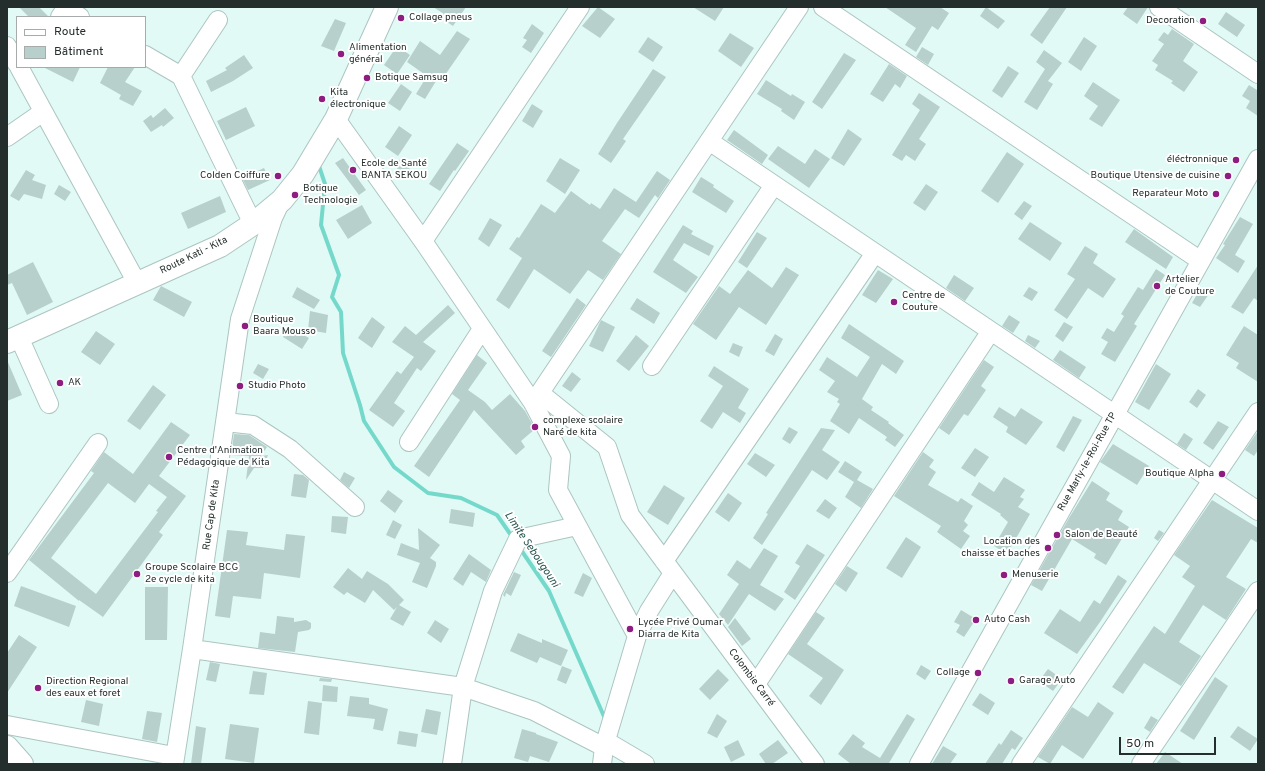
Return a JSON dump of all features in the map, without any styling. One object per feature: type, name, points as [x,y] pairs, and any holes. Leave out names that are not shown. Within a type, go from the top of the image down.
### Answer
[{"type":"main road","name":"Route Kati - Kita","points":[[13,339],[220,246],[253,224],[282,200],[303,174],[336,120],[387,7]]},
{"type":"main road","points":[[7,747],[22,764]]},
{"type":"street","points":[[423,241],[580,7]]},
{"type":"street","points":[[537,398],[799,7]]},
{"type":"street","points":[[823,7],[1201,261]]},
{"type":"street","points":[[1158,7],[1258,74]]},
{"type":"street","points":[[58,13],[66,8],[78,16]]},
{"type":"street","points":[[181,76],[218,20]]},
{"type":"street","points":[[7,46],[16,59]]},
{"type":"street","points":[[146,56],[181,76],[253,224]]},
{"type":"street","points":[[22,68],[43,112],[137,283]]},
{"type":"street","points":[[7,137],[43,112]]},
{"type":"street","points":[[336,120],[423,241],[482,329],[537,398],[561,456],[558,490],[637,636]]},
{"type":"street","points":[[709,141],[1258,511]]},
{"type":"street","name":"Rue Marly-le-Roi-Rue TP","points":[[918,764],[1258,159]]},
{"type":"street","points":[[652,366],[774,185]]},
{"type":"street","name":"Rue Cap de Kita","points":[[174,760],[192,649],[240,319],[273,218],[282,200]]},
{"type":"street","points":[[604,750],[637,636],[669,567],[875,253]]},
{"type":"street","points":[[409,442],[482,329]]},
{"type":"street","points":[[756,684],[991,331]]},
{"type":"street","points":[[13,339],[49,404]]},
{"type":"street","name":"Colombie Carré","points":[[537,398],[607,447],[630,515],[815,764]]},
{"type":"street","points":[[1021,764],[1258,412]]},
{"type":"street","points":[[225,422],[253,425],[290,449],[355,507]]},
{"type":"street","points":[[7,573],[98,443]]},
{"type":"street","points":[[452,764],[463,687],[493,591],[518,539],[577,526]]},
{"type":"street","points":[[1141,764],[1258,591]]},
{"type":"street","points":[[192,649],[463,687],[534,710],[604,750],[645,764]]},
{"type":"street","points":[[7,725],[174,760]]},
{"type":"building","points":[[19,7],[39,7],[48,16],[28,16]]},
{"type":"building","points":[[433,7],[466,7],[453,26],[441,18],[444,14]]},
{"type":"building","points":[[598,7],[615,19],[600,38],[582,26]]},
{"type":"building","points":[[693,7],[724,7],[715,21]]},
{"type":"building","points":[[885,7],[940,7],[949,13],[938,30],[932,26],[916,52],[905,45],[916,28]]},
{"type":"building","points":[[986,7],[1005,21],[998,29],[980,16]]},
{"type":"building","points":[[1050,7],[1067,7],[1042,44],[1030,35]]},
{"type":"building","points":[[1128,7],[1148,7],[1137,24],[1123,14]]},
{"type":"building","points":[[1226,12],[1245,25],[1237,37],[1218,24]]},
{"type":"building","points":[[335,19],[346,23],[334,51],[321,46]]},
{"type":"building","points":[[532,24],[544,33],[531,53],[522,47],[527,40],[523,38]]},
{"type":"building","points":[[1172,29],[1194,44],[1183,61],[1198,72],[1184,92],[1171,83],[1173,81],[1155,70],[1158,65],[1152,61],[1164,44],[1158,40],[1164,32],[1168,35]]},
{"type":"building","points":[[457,31],[470,39],[445,75],[441,73],[425,99],[416,94],[427,76],[407,62],[420,41],[440,55]]},
{"type":"building","points":[[730,33],[754,48],[741,67],[718,51]]},
{"type":"building","points":[[648,37],[663,47],[653,62],[638,52]]},
{"type":"building","points":[[1084,37],[1097,46],[1081,71],[1068,62]]},
{"type":"building","points":[[397,46],[410,55],[397,74],[384,65]]},
{"type":"building","points":[[922,47],[934,54],[928,65],[916,57]]},
{"type":"building","points":[[1044,50],[1062,63],[1048,81],[1053,84],[1037,110],[1024,102],[1045,69],[1036,62]]},
{"type":"building","points":[[844,53],[856,60],[822,109],[812,102]]},
{"type":"building","points":[[244,55],[253,68],[233,81],[211,92],[206,81],[227,70],[225,68]]},
{"type":"building","points":[[889,64],[907,76],[900,88],[895,84],[883,102],[870,94]]},
{"type":"building","points":[[1008,66],[1019,73],[1002,98],[992,91]]},
{"type":"building","points":[[45,68],[80,68],[73,82]]},
{"type":"building","points":[[108,68],[134,68],[125,82],[142,91],[133,106],[119,99],[121,95],[100,83]]},
{"type":"building","points":[[653,69],[666,77],[623,139],[626,141],[611,163],[598,154]]},
{"type":"building","points":[[766,80],[791,96],[792,94],[805,102],[794,120],[781,111],[782,109],[757,94]]},
{"type":"building","points":[[1093,82],[1120,100],[1102,127],[1089,119],[1098,106],[1084,96]]},
{"type":"building","points":[[401,84],[412,92],[400,111],[388,103]]},
{"type":"building","points":[[1249,85],[1257,90],[1258,88],[1258,116],[1246,108],[1250,101],[1242,96]]},
{"type":"building","points":[[919,93],[940,107],[919,139],[926,144],[915,161],[906,155],[902,161],[892,155],[920,110],[912,104]]},
{"type":"building","points":[[532,104],[543,111],[533,128],[522,121]]},
{"type":"building","points":[[246,107],[255,126],[226,140],[217,121]]},
{"type":"building","points":[[165,108],[174,118],[163,127],[162,125],[151,132],[143,121],[151,115],[153,118]]},
{"type":"building","points":[[399,126],[412,135],[398,156],[385,147]]},
{"type":"building","points":[[848,129],[862,139],[844,166],[831,158]]},
{"type":"building","points":[[734,130],[768,155],[762,164],[727,140]]},
{"type":"building","points":[[457,143],[469,151],[440,191],[429,184]]},
{"type":"building","points":[[778,146],[805,164],[815,149],[830,159],[809,188],[768,159]]},
{"type":"building","points":[[1007,152],[1024,164],[998,203],[981,191]]},
{"type":"building","points":[[343,158],[366,190],[359,195],[335,163]]},
{"type":"building","points":[[402,158],[412,172],[404,178],[394,164]]},
{"type":"building","points":[[560,158],[580,170],[565,194],[546,181]]},
{"type":"building","points":[[264,168],[270,180],[248,190],[242,178]]},
{"type":"building","points":[[26,170],[35,175],[32,180],[46,185],[42,199],[24,194],[19,201],[10,196]]},
{"type":"building","points":[[657,171],[670,180],[658,198],[655,195],[639,218],[625,209],[602,241],[621,254],[603,280],[588,270],[570,294],[534,269],[509,309],[496,300],[522,258],[509,249],[517,237],[519,238],[541,204],[555,213],[571,191],[590,205],[591,203],[600,209],[614,188],[636,202]]},
{"type":"building","points":[[701,177],[734,201],[726,213],[692,192]]},
{"type":"building","points":[[926,184],[938,192],[925,211],[913,203]]},
{"type":"building","points":[[59,185],[71,192],[65,201],[54,194]]},
{"type":"building","points":[[220,196],[226,212],[188,229],[181,213]]},
{"type":"building","points":[[1024,201],[1032,206],[1022,220],[1014,214]]},
{"type":"building","points":[[362,205],[372,223],[348,239],[336,220]]},
{"type":"building","points":[[1240,217],[1253,224],[1235,255],[1245,261],[1238,273],[1216,258]]},
{"type":"building","points":[[490,218],[502,225],[489,247],[478,239]]},
{"type":"building","points":[[1030,222],[1062,243],[1050,261],[1018,239]]},
{"type":"building","points":[[683,225],[693,231],[691,234],[714,246],[709,256],[684,243],[673,260],[698,277],[686,293],[653,272]]},
{"type":"building","points":[[1134,229],[1173,257],[1166,269],[1125,242]]},
{"type":"building","points":[[757,232],[767,238],[747,268],[738,262]]},
{"type":"building","points":[[1085,246],[1098,254],[1093,263],[1116,279],[1103,298],[1088,288],[1067,319],[1054,310],[1075,279],[1067,274]]},
{"type":"building","points":[[33,262],[53,302],[27,315],[12,283],[7,285],[7,275]]},
{"type":"building","points":[[1258,265],[1258,301],[1254,298],[1243,314],[1231,307]]},
{"type":"building","points":[[786,267],[799,275],[766,325],[739,307],[716,340],[693,324],[719,286],[730,294],[748,270],[772,288]]},
{"type":"building","points":[[1156,269],[1165,275],[1134,324],[1137,326],[1115,362],[1101,354],[1108,342],[1101,338],[1107,328],[1114,332],[1124,316],[1121,314],[1138,287],[1143,290]]},
{"type":"building","points":[[878,270],[893,279],[876,303],[862,295]]},
{"type":"building","points":[[954,275],[974,288],[965,301],[946,288]]},
{"type":"building","points":[[161,286],[192,302],[184,317],[153,300]]},
{"type":"building","points":[[297,287],[320,300],[314,309],[292,297]]},
{"type":"building","points":[[1029,287],[1038,292],[1032,301],[1023,296]]},
{"type":"building","points":[[1200,289],[1209,294],[1200,307],[1192,303]]},
{"type":"building","points":[[577,298],[586,305],[551,357],[542,351]]},
{"type":"building","points":[[637,298],[660,313],[654,324],[630,309]]},
{"type":"building","points":[[448,305],[455,313],[423,342],[436,351],[421,371],[417,368],[394,403],[405,411],[393,427],[369,410],[397,371],[401,374],[414,357],[392,342],[405,326],[416,335]]},
{"type":"building","points":[[310,311],[328,315],[326,333],[308,330]]},
{"type":"building","points":[[1009,315],[1020,322],[1013,333],[1002,326]]},
{"type":"building","points":[[372,317],[385,327],[372,348],[358,338]]},
{"type":"building","points":[[601,320],[615,327],[603,352],[589,346]]},
{"type":"building","points":[[1064,322],[1073,327],[1063,342],[1055,336]]},
{"type":"building","points":[[849,324],[904,361],[896,374],[882,364],[862,399],[873,407],[871,410],[889,422],[888,423],[904,435],[895,447],[885,440],[887,437],[859,418],[849,434],[830,421],[840,404],[837,402],[839,399],[827,392],[835,381],[819,370],[827,357],[857,377],[870,357],[841,338]]},
{"type":"building","points":[[1244,326],[1258,335],[1258,382],[1236,368],[1239,363],[1226,355]]},
{"type":"building","points":[[289,327],[309,338],[302,349],[283,337]]},
{"type":"building","points":[[96,331],[115,344],[100,365],[81,352]]},
{"type":"building","points":[[775,334],[783,339],[774,356],[765,351]]},
{"type":"building","points":[[636,335],[649,346],[629,371],[616,361]]},
{"type":"building","points":[[1028,335],[1040,341],[1035,348],[1025,341]]},
{"type":"building","points":[[733,343],[743,347],[739,357],[729,352]]},
{"type":"building","points":[[1060,350],[1086,367],[1079,378],[1053,360]]},
{"type":"building","points":[[477,355],[487,363],[468,390],[485,402],[492,410],[510,394],[525,411],[535,429],[521,441],[525,447],[516,455],[474,410],[429,477],[414,466],[460,400],[452,394]]},
{"type":"building","points":[[7,360],[22,395],[7,401]]},
{"type":"building","points":[[984,360],[994,367],[981,386],[986,390],[968,416],[964,414],[949,435],[939,428]]},
{"type":"building","points":[[258,364],[269,369],[263,379],[253,373]]},
{"type":"building","points":[[1156,364],[1171,374],[1149,410],[1135,402]]},
{"type":"building","points":[[714,366],[749,389],[738,408],[746,413],[740,423],[723,412],[712,429],[700,421],[723,386],[708,376]]},
{"type":"building","points":[[572,372],[581,379],[571,392],[562,386]]},
{"type":"building","points":[[153,385],[166,395],[140,430],[127,421]]},
{"type":"building","points":[[1198,389],[1206,395],[1197,408],[1189,402]]},
{"type":"building","points":[[999,407],[1015,417],[1021,408],[1043,422],[1026,445],[1006,432],[1008,427],[993,417]]},
{"type":"building","points":[[1073,416],[1082,420],[1064,452],[1056,447]]},
{"type":"building","points":[[1218,421],[1229,427],[1213,450],[1203,443]]},
{"type":"building","points":[[171,422],[190,435],[159,476],[186,496],[159,532],[163,535],[103,617],[79,601],[29,560],[94,473],[91,471],[104,452],[133,474]],"holes":[[[108,483],[135,503],[149,484],[167,497],[156,511],[158,512],[96,594],[51,558]]]},
{"type":"building","points":[[789,427],[798,432],[790,444],[782,439]]},
{"type":"building","points":[[821,428],[835,430],[822,450],[840,462],[827,480],[812,470],[762,545],[753,538],[768,514],[766,513]]},
{"type":"building","points":[[1258,431],[1258,450],[1254,456],[1245,450]]},
{"type":"building","points":[[1184,433],[1193,439],[1186,450],[1177,444]]},
{"type":"building","points":[[234,434],[249,435],[267,447],[261,456],[268,455],[263,468],[254,468],[246,480],[249,456],[231,455]]},
{"type":"building","points":[[1113,444],[1149,466],[1137,485],[1100,462]]},
{"type":"building","points":[[975,448],[989,457],[975,477],[961,468]]},
{"type":"building","points":[[923,452],[934,460],[929,467],[936,472],[928,485],[958,502],[961,498],[973,506],[964,521],[968,525],[963,531],[970,536],[961,549],[937,532],[941,526],[894,496]]},
{"type":"building","points":[[755,453],[775,465],[766,477],[747,464]]},
{"type":"building","points":[[845,461],[862,472],[857,480],[873,489],[861,508],[845,497],[854,482],[838,472]]},
{"type":"building","points":[[344,472],[355,478],[349,488],[340,480]]},
{"type":"building","points":[[294,474],[303,475],[309,480],[306,498],[291,496]]},
{"type":"building","points":[[1004,477],[1025,490],[1020,497],[1024,499],[1018,507],[1030,514],[1007,554],[994,546],[1008,522],[1000,515],[1001,514],[971,495],[979,482],[994,492]]},
{"type":"building","points":[[1092,481],[1110,493],[1106,500],[1123,511],[1118,520],[1129,527],[1106,565],[1094,558],[1096,554],[1072,539],[1042,591],[1031,585]]},
{"type":"building","points":[[664,485],[685,498],[668,525],[647,512]]},
{"type":"building","points":[[388,490],[403,501],[395,513],[380,501]]},
{"type":"building","points":[[728,493],[742,503],[729,522],[715,512]]},
{"type":"building","points":[[825,499],[837,508],[829,519],[816,511]]},
{"type":"building","points":[[1212,500],[1258,528],[1258,543],[1251,539],[1226,577],[1246,589],[1226,620],[1203,605],[1179,642],[1201,656],[1181,686],[1144,663],[1123,694],[1112,687],[1154,626],[1165,634],[1195,586],[1182,577],[1190,566],[1174,555]]},
{"type":"building","points":[[451,509],[475,513],[473,527],[449,523]]},
{"type":"building","points":[[332,516],[348,517],[346,534],[331,532]]},
{"type":"building","points":[[393,520],[402,525],[395,539],[386,535]]},
{"type":"building","points":[[418,528],[440,545],[430,558],[436,562],[436,566],[427,588],[412,582],[420,563],[397,555],[401,543],[419,550]]},
{"type":"building","points":[[227,530],[248,532],[246,545],[284,550],[286,534],[305,536],[300,578],[264,573],[261,599],[233,596],[230,618],[215,616]]},
{"type":"building","points":[[1159,530],[1164,533],[1158,541],[1154,538]]},
{"type":"building","points":[[906,537],[921,547],[902,578],[886,568]]},
{"type":"building","points":[[807,544],[825,555],[795,600],[784,592],[800,566],[795,563]]},
{"type":"building","points":[[764,548],[778,556],[760,585],[784,599],[775,611],[749,594],[728,625],[719,614],[739,584],[727,575],[737,560],[750,569]]},
{"type":"building","points":[[469,554],[491,570],[486,582],[471,572],[463,586],[453,579]]},
{"type":"building","points":[[847,566],[858,573],[846,592],[835,584]]},
{"type":"building","points":[[348,568],[362,579],[367,571],[388,584],[404,600],[399,605],[411,612],[403,626],[390,619],[397,607],[394,610],[373,590],[365,603],[347,592],[344,595],[333,587]]},
{"type":"building","points":[[514,572],[521,575],[511,596],[506,593],[505,597],[503,595]]},
{"type":"building","points":[[583,573],[592,578],[583,597],[574,593]]},
{"type":"building","points":[[1118,575],[1127,581],[1077,654],[1044,633],[1060,609],[1080,622],[1094,600],[1100,604]]},
{"type":"building","points":[[21,586],[76,606],[69,627],[14,606]]},
{"type":"building","points":[[145,587],[168,587],[167,640],[145,640]]},
{"type":"building","points":[[961,610],[976,619],[964,637],[956,632],[960,625],[954,622]]},
{"type":"building","points":[[816,612],[825,618],[807,644],[844,670],[821,705],[809,696],[823,678],[788,654]]},
{"type":"building","points":[[277,616],[294,618],[294,622],[306,620],[311,623],[311,628],[309,630],[298,632],[295,652],[258,648],[260,632],[275,634]]},
{"type":"building","points":[[735,618],[751,639],[742,646],[728,627]]},
{"type":"building","points":[[435,620],[449,629],[441,643],[427,633]]},
{"type":"building","points":[[518,633],[542,643],[542,639],[568,650],[561,666],[540,657],[537,663],[510,651]]},
{"type":"building","points":[[19,635],[37,647],[7,693],[7,653]]},
{"type":"building","points":[[210,662],[220,664],[216,682],[206,680]]},
{"type":"building","points":[[921,665],[931,671],[925,680],[916,674]]},
{"type":"building","points":[[562,666],[572,670],[566,684],[557,680]]},
{"type":"building","points":[[718,669],[729,680],[710,700],[699,689]]},
{"type":"building","points":[[1048,669],[1062,679],[1053,691],[1039,681]]},
{"type":"building","points":[[253,671],[267,673],[264,695],[249,694]]},
{"type":"building","points":[[1215,677],[1228,686],[1194,740],[1180,731]]},
{"type":"building","points":[[320,678],[332,679],[331,682],[319,681]]},
{"type":"building","points":[[323,685],[338,687],[337,702],[322,701]]},
{"type":"building","points":[[980,693],[995,703],[988,715],[972,705]]},
{"type":"building","points":[[350,696],[369,698],[369,704],[388,709],[383,731],[373,729],[375,719],[347,716]]},
{"type":"building","points":[[86,700],[103,704],[99,726],[81,722]]},
{"type":"building","points":[[308,701],[322,703],[319,735],[304,733]]},
{"type":"building","points":[[1098,702],[1114,713],[1083,759],[1062,745],[1050,764],[1038,757],[1072,707],[1088,717]]},
{"type":"building","points":[[426,709],[441,712],[437,735],[421,732]]},
{"type":"building","points":[[147,711],[162,713],[157,742],[142,739]]},
{"type":"building","points":[[717,714],[727,721],[717,738],[707,733]]},
{"type":"building","points":[[907,714],[915,719],[889,763],[891,764],[851,764],[838,754],[853,734],[865,743],[862,747],[880,758]]},
{"type":"building","points":[[1151,716],[1158,720],[1150,732],[1144,728]]},
{"type":"building","points":[[230,724],[259,728],[254,763],[225,759]]},
{"type":"building","points":[[196,726],[206,728],[201,764],[191,764]]},
{"type":"building","points":[[1238,726],[1258,739],[1250,751],[1230,737]]},
{"type":"building","points":[[522,729],[558,742],[549,762],[530,756],[528,762],[514,758]]},
{"type":"building","points":[[1011,730],[1023,738],[1015,750],[1012,748],[1002,764],[985,764],[999,743],[1001,745]]},
{"type":"building","points":[[399,731],[418,734],[416,747],[397,744]]},
{"type":"building","points":[[738,740],[745,755],[731,762],[724,747]]},
{"type":"building","points":[[778,740],[788,753],[772,764],[766,764],[759,754]]},
{"type":"building","points":[[943,746],[957,754],[950,764],[932,764]]},
{"type":"building","points":[[1165,752],[1183,764],[1156,764]]},
{"type":"waterway","name":"Limite Sebougouni","points":[[319,166],[325,184],[321,225],[339,275],[332,297],[341,312],[343,353],[364,421],[394,467],[428,493],[461,498],[497,515],[513,538]]},
{"type":"waterway","name":"Limite Sebougouni","points":[[519,547],[549,591],[606,721]]},
{"type":"place","name":"Collage pneus","points":[[401,18]]},
{"type":"place","name":"Decoration","points":[[1203,21]]},
{"type":"place","name":"Alimentation général","points":[[341,54]]},
{"type":"place","name":"Botique Samsug","points":[[367,78]]},
{"type":"place","name":"Kita électronique","points":[[322,99]]},
{"type":"place","name":"éléctronnique","points":[[1236,160]]},
{"type":"place","name":"Ecole de Santé BANTA SEKOU","points":[[353,170]]},
{"type":"place","name":"Colden Coiffure","points":[[278,176]]},
{"type":"place","name":"Boutique Utensive de cuisine","points":[[1228,176]]},
{"type":"place","name":"Reparateur Moto","points":[[1216,194]]},
{"type":"place","name":"Botique Technologie","points":[[295,195]]},
{"type":"place","name":"Artelier de Couture","points":[[1157,286]]},
{"type":"place","name":"Centre de Couture","points":[[894,302]]},
{"type":"place","name":"Boutique Baara Mousso","points":[[245,326]]},
{"type":"place","name":"AK","points":[[60,383]]},
{"type":"place","name":"Studio Photo","points":[[240,386]]},
{"type":"place","name":"complexe scolaire Naré de kita","points":[[535,427]]},
{"type":"place","name":"Centre d'Animation Pédagogique de Kita","points":[[169,457]]},
{"type":"place","name":"Boutique Alpha","points":[[1222,474]]},
{"type":"place","name":"Salon de Beauté","points":[[1057,535]]},
{"type":"place","name":"Location des chaisse et baches","points":[[1048,548]]},
{"type":"place","name":"Groupe Scolaire BCG 2e cycle de kita","points":[[137,574]]},
{"type":"place","name":"Menuserie","points":[[1004,575]]},
{"type":"place","name":"Auto Cash","points":[[976,620]]},
{"type":"place","name":"Lycée Privé Oumar Diarra de Kita","points":[[630,629]]},
{"type":"place","name":"Collage","points":[[978,673]]},
{"type":"place","name":"Garage Auto","points":[[1011,681]]},
{"type":"place","name":"Direction Regional des eaux et foret","points":[[38,688]]}]
